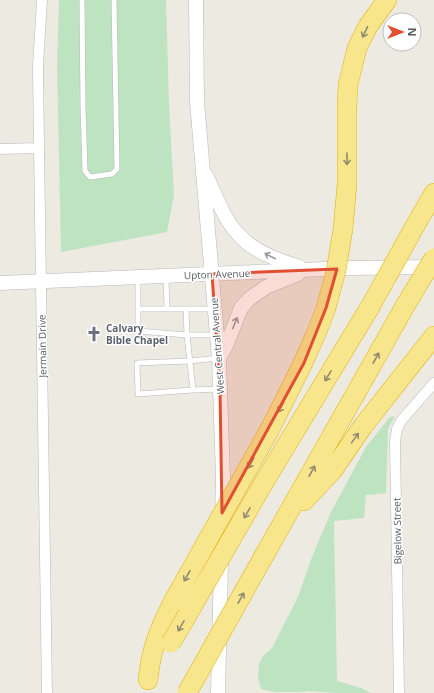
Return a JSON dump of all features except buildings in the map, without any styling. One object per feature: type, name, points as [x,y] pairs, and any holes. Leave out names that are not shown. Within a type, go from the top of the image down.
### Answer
[{"type":"highway","points":[[145,686],[153,649],[160,628],[270,428],[317,334],[336,271],[344,229],[348,85],[357,48],[368,26],[387,0]]},
{"type":"highway","points":[[145,686],[172,643],[266,479],[370,307],[434,193]]},
{"type":"highway","points":[[187,693],[405,306],[434,258]]},
{"type":"highway","points":[[281,526],[333,470],[363,426],[434,336]]},
{"type":"main road","name":"West Central Avenue","points":[[196,0],[197,102],[219,358],[223,477],[218,693]]},
{"type":"main road","points":[[202,168],[229,223],[239,236],[253,247],[275,259],[307,270]]},
{"type":"main road","name":"Upton Avenue","points":[[0,283],[307,270],[434,267]]},
{"type":"main road","points":[[219,358],[226,346],[241,308],[249,299],[266,287],[307,270]]},
{"type":"street","name":"Jermain Drive","points":[[42,0],[38,66],[47,693]]},
{"type":"street","points":[[0,149],[39,148]]},
{"type":"street","name":"Bigelow Street","points":[[399,693],[396,435],[401,421],[434,383]]},
{"type":"lane","points":[[82,0],[85,171],[90,176],[112,174],[117,169],[114,0]]},
{"type":"lane","points":[[166,276],[167,309]]},
{"type":"lane","points":[[138,277],[138,331],[187,335],[217,335]]},
{"type":"lane","points":[[138,309],[214,309]]},
{"type":"lane","points":[[186,309],[187,335],[193,390]]},
{"type":"lane","points":[[219,358],[190,361],[137,362],[138,394],[220,389]]},
{"type":"highlighted area","points":[[337,269],[326,308],[304,363],[222,513],[220,389],[212,274]]},
{"type":"green space","points":[[59,0],[166,0],[169,105],[174,195],[167,232],[61,252],[57,65]]},
{"type":"green space","points":[[395,416],[388,429],[386,493],[366,495],[364,518],[334,521],[337,681],[361,688],[371,693],[308,691],[275,692],[261,689],[258,678],[259,664],[263,656],[272,648],[298,597],[312,557],[331,512],[366,447],[390,417]]},
{"type":"place","name":"Calvary Bible Chapel","points":[[94,334]]}]
